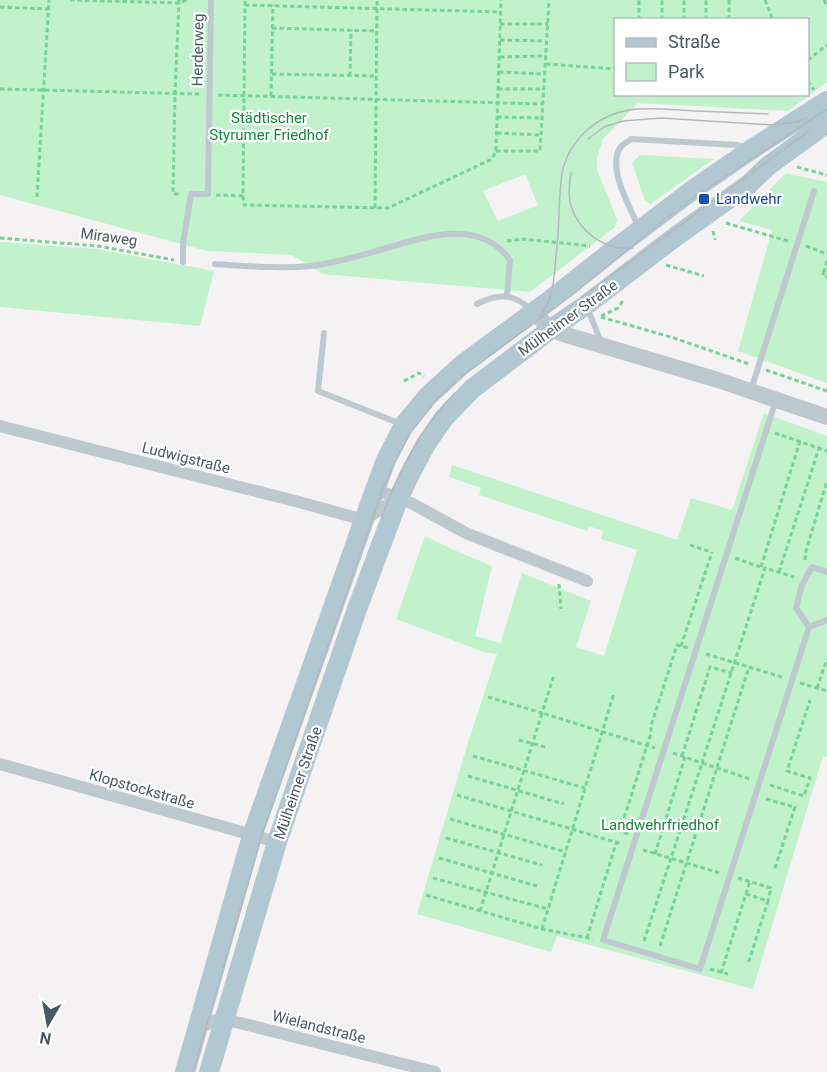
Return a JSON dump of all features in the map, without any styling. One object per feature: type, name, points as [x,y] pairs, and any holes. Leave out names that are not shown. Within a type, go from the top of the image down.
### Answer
[{"type":"main road","points":[[761,158],[827,101]]},
{"type":"main road","points":[[761,158],[827,123]]},
{"type":"main road","name":"Mülheimer Straße","points":[[185,1072],[252,836],[375,489],[386,460],[404,425],[438,385],[463,364],[694,189],[761,158]]},
{"type":"main road","name":"Mülheimer Straße","points":[[209,1072],[277,842],[357,609],[399,498],[426,444],[444,418],[472,389],[551,329],[593,311],[675,237],[747,185],[761,158]]},
{"type":"street","points":[[533,312],[551,329],[563,334],[751,391],[827,417]]},
{"type":"street","name":"Ludwigstraße","points":[[0,426],[364,520]]},
{"type":"street","points":[[375,489],[420,507],[466,533],[587,581]]},
{"type":"street","points":[[364,520],[399,498]]},
{"type":"street","name":"Klopstockstraße","points":[[0,764],[277,842]]},
{"type":"street","points":[[197,1029],[216,1020],[224,1020]]},
{"type":"street","name":"Wielandstraße","points":[[224,1020],[435,1072]]},
{"type":"lane","name":"Herderweg","points":[[208,194],[211,0]]},
{"type":"lane","points":[[640,230],[616,173],[615,160],[620,147],[631,139],[737,146],[761,158]]},
{"type":"lane","points":[[751,391],[814,192]]},
{"type":"lane","points":[[183,262],[183,244],[191,194],[208,194]]},
{"type":"lane","points":[[215,264],[265,267],[311,266],[343,260],[426,237],[442,234],[467,235],[493,244],[510,260],[507,296]]},
{"type":"lane","points":[[477,304],[496,296],[507,296],[523,302],[533,312]]},
{"type":"lane","points":[[593,311],[590,318],[602,345]]},
{"type":"lane","points":[[324,333],[318,391],[404,425]]},
{"type":"lane","points":[[776,399],[603,940],[700,969],[809,627]]},
{"type":"lane","points":[[809,627],[796,608],[802,585],[812,567],[827,572]]},
{"type":"lane","points":[[809,627],[827,620]]},
{"type":"path","points":[[37,197],[49,0]]},
{"type":"path","points":[[70,0],[187,0]]},
{"type":"path","points":[[375,208],[377,0]]},
{"type":"path","points":[[501,0],[501,12],[501,24],[496,151],[492,159],[388,208],[244,205],[245,2],[273,5],[501,12]]},
{"type":"path","points":[[496,151],[540,151],[549,0]]},
{"type":"path","points":[[639,0],[639,18]]},
{"type":"path","points":[[662,0],[662,18]]},
{"type":"path","points":[[684,0],[684,18]]},
{"type":"path","points":[[706,0],[706,18]]},
{"type":"path","points":[[729,0],[729,18]]},
{"type":"path","points":[[765,0],[772,18]]},
{"type":"path","points":[[824,0],[827,6]]},
{"type":"path","points":[[179,1],[173,194],[191,194]]},
{"type":"path","points":[[271,96],[273,5]]},
{"type":"path","points":[[0,7],[48,9]]},
{"type":"path","points":[[501,24],[548,24]]},
{"type":"path","points":[[272,28],[376,31]]},
{"type":"path","points":[[350,76],[351,30]]},
{"type":"path","points":[[500,39],[547,41]]},
{"type":"path","points":[[809,58],[827,45]]},
{"type":"path","points":[[499,57],[546,56]]},
{"type":"path","points":[[546,64],[614,69]]},
{"type":"path","points":[[499,72],[545,74]]},
{"type":"path","points":[[272,74],[376,76]]},
{"type":"path","points":[[0,89],[543,104]]},
{"type":"path","points":[[498,89],[544,89]]},
{"type":"path","points":[[497,117],[542,118]]},
{"type":"path","points":[[497,133],[541,135]]},
{"type":"path","points":[[791,166],[827,175]]},
{"type":"path","points":[[208,194],[243,196]]},
{"type":"path","points":[[725,223],[797,243],[827,254]]},
{"type":"path","points":[[713,230],[715,240]]},
{"type":"path","name":"Miraweg","points":[[0,238],[98,246],[183,262]]},
{"type":"path","points":[[493,244],[523,239],[616,248]]},
{"type":"path","points":[[827,261],[823,276],[827,277]]},
{"type":"path","points":[[666,264],[704,276]]},
{"type":"path","points":[[593,311],[827,391]]},
{"type":"path","points":[[766,430],[827,451]]},
{"type":"path","points":[[761,567],[800,441]]},
{"type":"path","points":[[779,573],[819,448]]},
{"type":"path","points":[[803,574],[806,550],[827,481]]},
{"type":"path","points":[[681,646],[712,552]]},
{"type":"path","points":[[640,952],[765,568],[797,578],[812,567]]},
{"type":"path","points":[[558,570],[561,609]]},
{"type":"path","points":[[636,836],[620,831],[648,746],[651,726],[677,645],[827,691]]},
{"type":"path","points":[[817,688],[827,659]]},
{"type":"path","points":[[655,854],[710,667],[732,674]]},
{"type":"path","points":[[656,957],[749,667]]},
{"type":"path","points":[[480,911],[554,675]]},
{"type":"path","points":[[542,929],[614,693]]},
{"type":"path","points":[[488,697],[702,763]]},
{"type":"path","points":[[519,740],[545,747]]},
{"type":"path","points":[[473,756],[585,788]]},
{"type":"path","points":[[468,776],[564,804]]},
{"type":"path","points":[[457,795],[771,888],[748,964]]},
{"type":"path","points":[[755,796],[795,807],[774,872]]},
{"type":"path","points":[[450,819],[566,852]]},
{"type":"path","points":[[446,838],[542,866]]},
{"type":"path","points":[[587,938],[616,843]]},
{"type":"path","points":[[439,858],[537,886]]},
{"type":"path","points":[[433,878],[548,909]]},
{"type":"path","points":[[721,973],[750,881]]},
{"type":"path","points":[[746,894],[768,901]]},
{"type":"path","points":[[426,895],[542,929],[603,940]]},
{"type":"path","points":[[700,969],[705,968],[728,974]]},
{"type":"green space","name":"Städtischer Styrumer Friedhof","points":[[0,0],[827,0],[827,82],[809,95],[809,18],[614,18],[614,96],[808,96],[788,111],[638,103],[603,139],[597,157],[597,170],[617,219],[615,227],[530,292],[322,274],[292,255],[207,251],[0,195]],"holes":[[[525,174],[538,205],[498,221],[483,191]]]},
{"type":"green space","points":[[640,155],[714,159],[650,204],[645,201],[632,163]]},
{"type":"green space","points":[[786,173],[827,182],[827,383],[738,351],[772,230],[739,221]]},
{"type":"green space","points":[[0,242],[97,249],[214,271],[200,326],[0,307]]},
{"type":"green space","name":"Landwehrfriedhof","points":[[764,413],[827,436],[827,757],[823,756],[753,989],[557,936],[551,952],[417,914],[497,654],[484,652],[396,619],[425,536],[492,566],[475,636],[500,643],[500,645],[522,573],[591,601],[576,647],[604,656],[637,550],[601,539],[603,531],[589,526],[587,531],[479,495],[481,488],[449,477],[452,465],[677,540],[691,498],[732,510]]},
{"type":"tram line","points":[[540,316],[552,291],[563,168],[572,148],[587,130],[612,115],[638,109],[768,114]]},
{"type":"tram line","points":[[193,1072],[261,838],[382,491],[411,432],[436,400],[457,380],[576,292],[699,194],[827,109]]},
{"type":"tram line","points":[[588,139],[604,127],[623,121],[661,118],[774,125],[807,118]]},
{"type":"tram line","points":[[582,297],[809,131]]},
{"type":"tram line","points":[[571,173],[570,202],[580,224],[594,238],[603,243],[633,248]]},
{"type":"tram line","points":[[382,516],[412,450],[432,420],[455,393]]},
{"type":"place","name":"Landwehr","points":[[704,199]]}]
